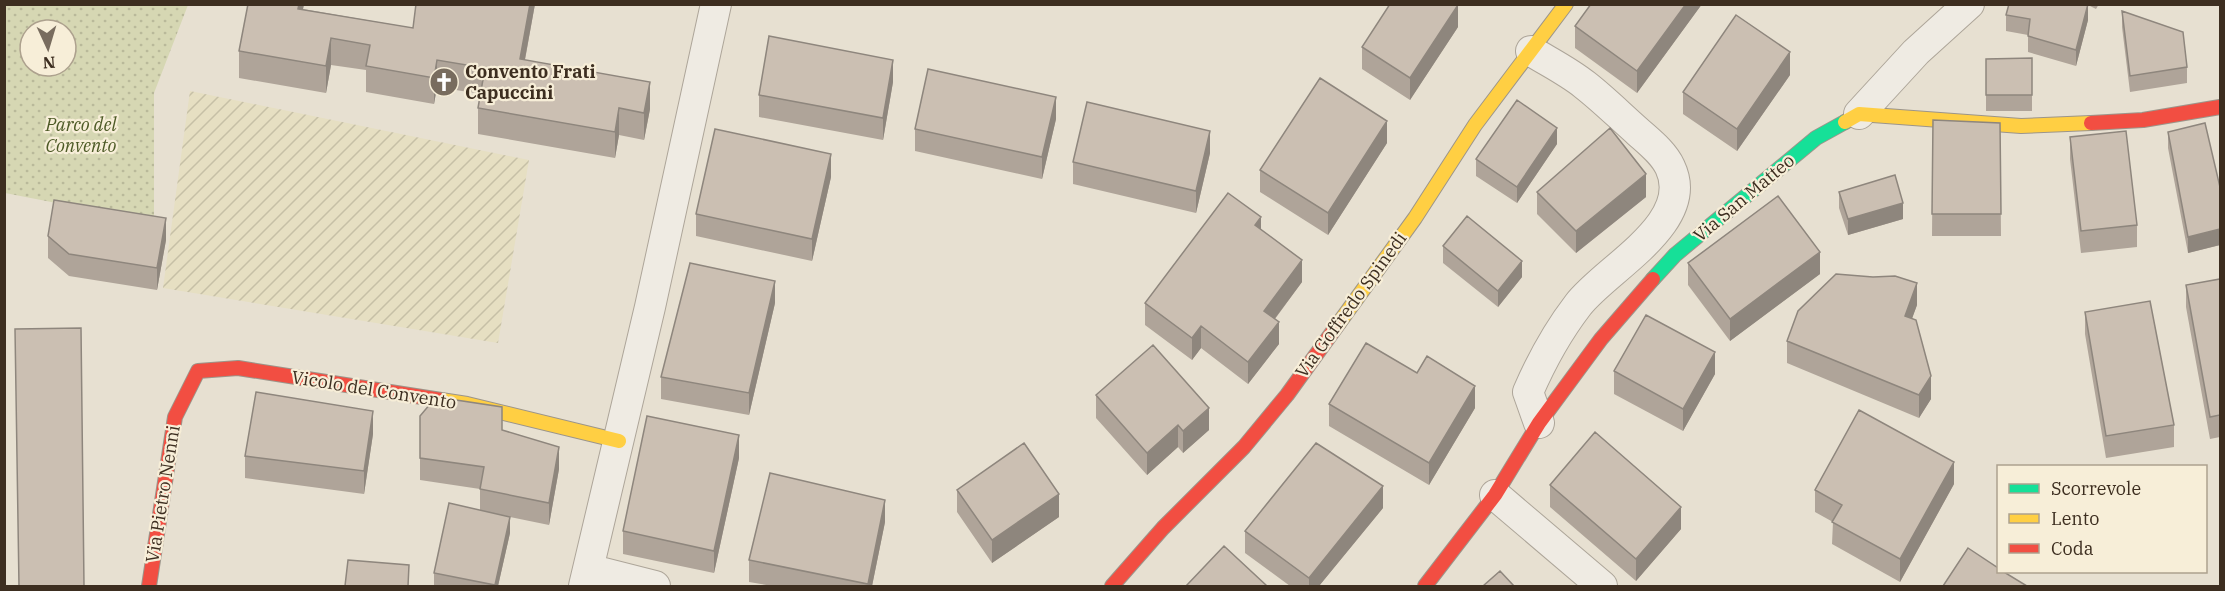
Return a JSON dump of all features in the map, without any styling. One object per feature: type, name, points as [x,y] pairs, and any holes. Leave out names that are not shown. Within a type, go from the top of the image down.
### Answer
[{"type":"street","points":[[655,586],[586,578],[619,441],[716,4]]},
{"type":"street","name":"Via Goffredo Spinedi","points":[[1112,586],[1163,528],[1244,447],[1287,394],[1415,218],[1475,125],[1566,4]]},
{"type":"street","points":[[1859,114],[1916,52],[1969,4]]},
{"type":"street","points":[[1531,51],[1584,84],[1659,150],[1670,166],[1675,183],[1673,203],[1665,219],[1640,249],[1579,304],[1538,368],[1528,392],[1539,423]]},
{"type":"street","points":[[1859,114],[2021,126],[2144,120],[2220,107]]},
{"type":"street","name":"Via San Matteo","points":[[1425,586],[1495,495],[1539,423],[1601,339],[1647,285],[1675,255],[1798,152],[1816,138],[1859,114]]},
{"type":"street","name":"Vicolo del Convento","points":[[198,371],[238,368],[467,405],[619,441]]},
{"type":"street","name":"Via Pietro Nenni","points":[[149,586],[175,417],[198,371]]},
{"type":"street","points":[[1495,495],[1602,586]]},
{"type":"shaded area","points":[[190,91],[529,160],[498,343],[163,288]]},
{"type":"green space","name":"Parco del Convento","points":[[4,5],[188,5],[154,93],[154,222],[5,193]]},
{"type":"building","points":[[248,4],[299,4],[298,9],[413,28],[416,4],[530,4],[520,59],[650,82],[644,113],[619,108],[615,132],[478,108],[485,68],[437,60],[434,78],[366,66],[370,45],[331,38],[326,66],[239,51]]},
{"type":"building","points":[[1390,4],[1458,5],[1410,78],[1362,47]]},
{"type":"building","points":[[1591,4],[1686,4],[1637,71],[1575,26]]},
{"type":"building","points":[[2009,4],[2088,4],[2076,50],[2028,36],[2030,19],[2006,15]]},
{"type":"building","points":[[2122,11],[2183,32],[2187,67],[2130,76]]},
{"type":"building","points":[[1736,15],[1790,52],[1737,129],[1683,92]]},
{"type":"building","points":[[769,36],[893,60],[883,118],[759,95]]},
{"type":"building","points":[[2032,58],[2032,95],[1986,95],[1986,59]]},
{"type":"building","points":[[928,69],[1056,97],[1042,157],[915,129]]},
{"type":"building","points":[[1320,78],[1387,121],[1328,213],[1260,170]]},
{"type":"building","points":[[1517,100],[1557,128],[1517,187],[1476,159]]},
{"type":"building","points":[[1087,102],[1210,131],[1196,191],[1073,162]]},
{"type":"building","points":[[1933,120],[2000,123],[2001,214],[1932,214]]},
{"type":"building","points":[[2205,123],[2220,187],[2220,229],[2188,237],[2168,132]]},
{"type":"building","points":[[1610,128],[1646,174],[1576,231],[1537,192]]},
{"type":"building","points":[[715,129],[831,154],[812,239],[696,214]]},
{"type":"building","points":[[2126,131],[2137,225],[2081,231],[2070,137]]},
{"type":"building","points":[[1895,175],[1903,203],[1848,219],[1839,192]]},
{"type":"building","points":[[1228,193],[1261,217],[1255,225],[1302,260],[1264,311],[1279,322],[1248,362],[1201,326],[1192,338],[1145,303]]},
{"type":"building","points":[[1778,196],[1820,252],[1730,319],[1688,263]]},
{"type":"building","points":[[54,200],[166,218],[157,268],[69,254],[48,236]]},
{"type":"building","points":[[1467,216],[1522,261],[1498,291],[1443,246]]},
{"type":"building","points":[[690,263],[775,281],[749,393],[661,377]]},
{"type":"building","points":[[1836,274],[1895,276],[1917,283],[1905,316],[1916,320],[1931,376],[1919,395],[1787,341],[1798,311]]},
{"type":"building","points":[[2220,279],[2220,415],[2210,417],[2186,285]]},
{"type":"building","points":[[2150,301],[2174,425],[2106,436],[2085,312]]},
{"type":"building","points":[[1646,315],[1715,352],[1683,409],[1614,371]]},
{"type":"building","points":[[81,328],[84,586],[19,586],[15,329]]},
{"type":"building","points":[[1366,343],[1417,373],[1427,356],[1475,386],[1429,463],[1329,404]]},
{"type":"building","points":[[1153,345],[1209,408],[1183,431],[1178,425],[1147,453],[1096,395]]},
{"type":"building","points":[[256,392],[373,411],[364,471],[245,456]]},
{"type":"building","points":[[436,397],[502,407],[502,430],[559,447],[549,503],[480,489],[484,467],[420,458],[420,416]]},
{"type":"building","points":[[1859,410],[1954,462],[1900,559],[1832,522],[1842,505],[1815,490]]},
{"type":"building","points":[[647,416],[739,435],[714,551],[623,531]]},
{"type":"building","points":[[1595,432],[1681,507],[1636,559],[1550,485]]},
{"type":"building","points":[[1024,443],[1059,494],[992,540],[957,490]]},
{"type":"building","points":[[1316,443],[1383,486],[1309,578],[1245,531]]},
{"type":"building","points":[[770,473],[885,500],[868,584],[749,560]]},
{"type":"building","points":[[449,503],[510,517],[495,585],[434,573]]},
{"type":"building","points":[[1224,546],[1267,586],[1186,586]]},
{"type":"building","points":[[1968,548],[1997,567],[1997,573],[2006,573],[2027,586],[1943,586]]},
{"type":"building","points":[[348,560],[409,565],[408,586],[345,586]]},
{"type":"building","points":[[1500,571],[1514,586],[1483,586]]},
{"type":"traffic: fast","points":[[1653,279],[1675,255],[1816,138],[1845,122]]},
{"type":"traffic: slow","points":[[1339,323],[1415,218],[1475,125],[1566,4]]},
{"type":"traffic: slow","points":[[1845,122],[1859,114],[2021,126],[2091,123]]},
{"type":"traffic: slow","points":[[441,400],[467,404],[619,441]]},
{"type":"traffic: jam","points":[[2091,123],[2143,120],[2220,107]]},
{"type":"traffic: jam","points":[[1425,586],[1495,495],[1539,423],[1601,339],[1653,279]]},
{"type":"traffic: jam","points":[[1112,586],[1163,528],[1244,447],[1287,395],[1339,323]]},
{"type":"traffic: jam","points":[[149,586],[175,417],[198,371],[238,368],[441,400]]},
{"type":"place","name":"Convento Frati Capuccini","points":[[444,82]]}]
